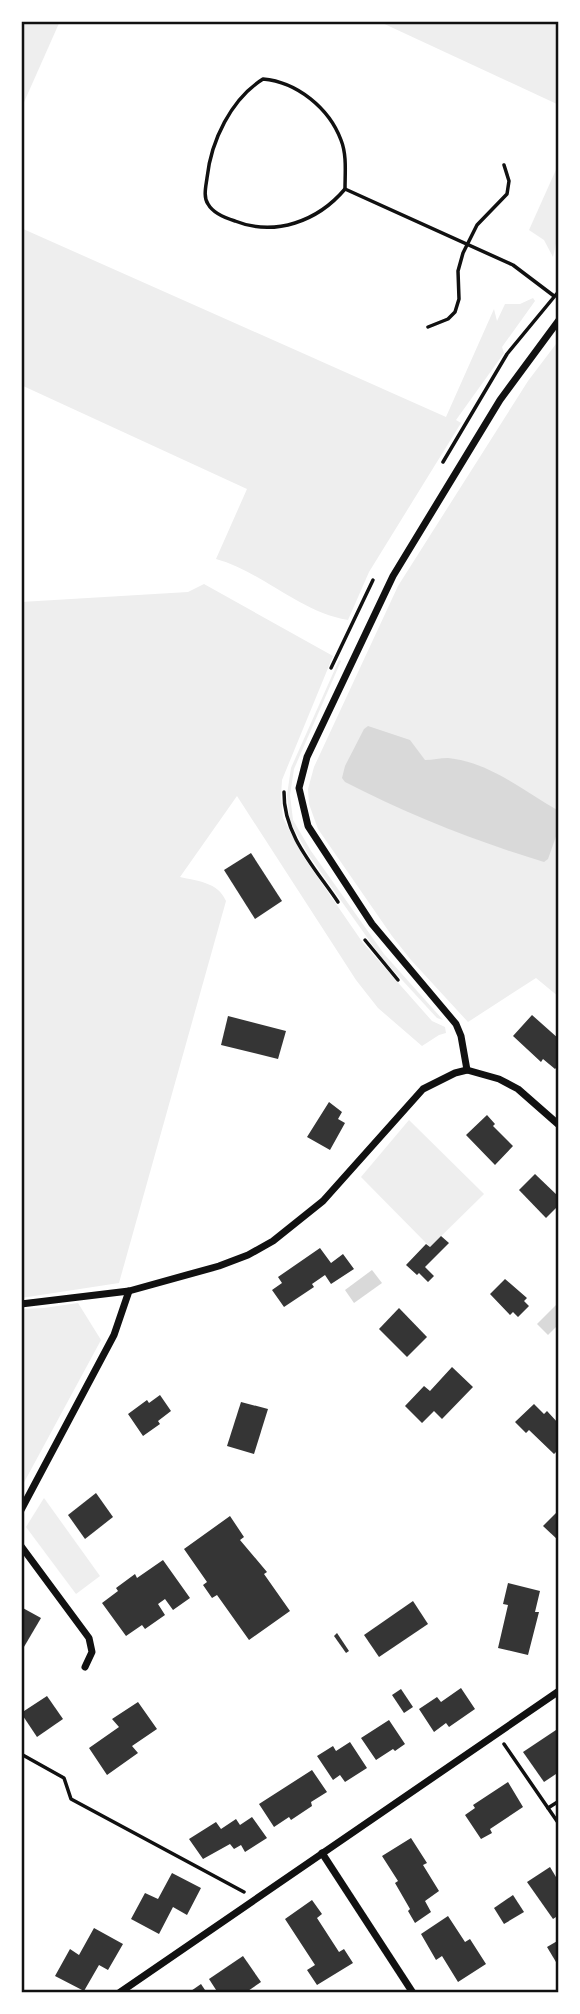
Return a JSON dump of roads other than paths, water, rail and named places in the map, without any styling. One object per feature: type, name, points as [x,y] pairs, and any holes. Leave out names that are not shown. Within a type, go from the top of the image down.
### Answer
[{"type":"street","points":[[467,1070],[456,1024],[372,924],[308,826],[299,788],[307,757],[393,576],[500,400],[559,320]]},
{"type":"street","points":[[21,1304],[129,1291],[219,1266],[248,1255],[273,1241],[323,1200],[423,1089],[442,1078],[467,1070],[499,1079],[518,1089],[559,1125]]},
{"type":"street","points":[[21,1510],[114,1335],[129,1291]]},
{"type":"street","points":[[21,1546],[89,1639],[92,1652],[85,1667]]},
{"type":"street","points":[[119,1993],[559,1691]]},
{"type":"street","points":[[322,1853],[413,1993]]}]
